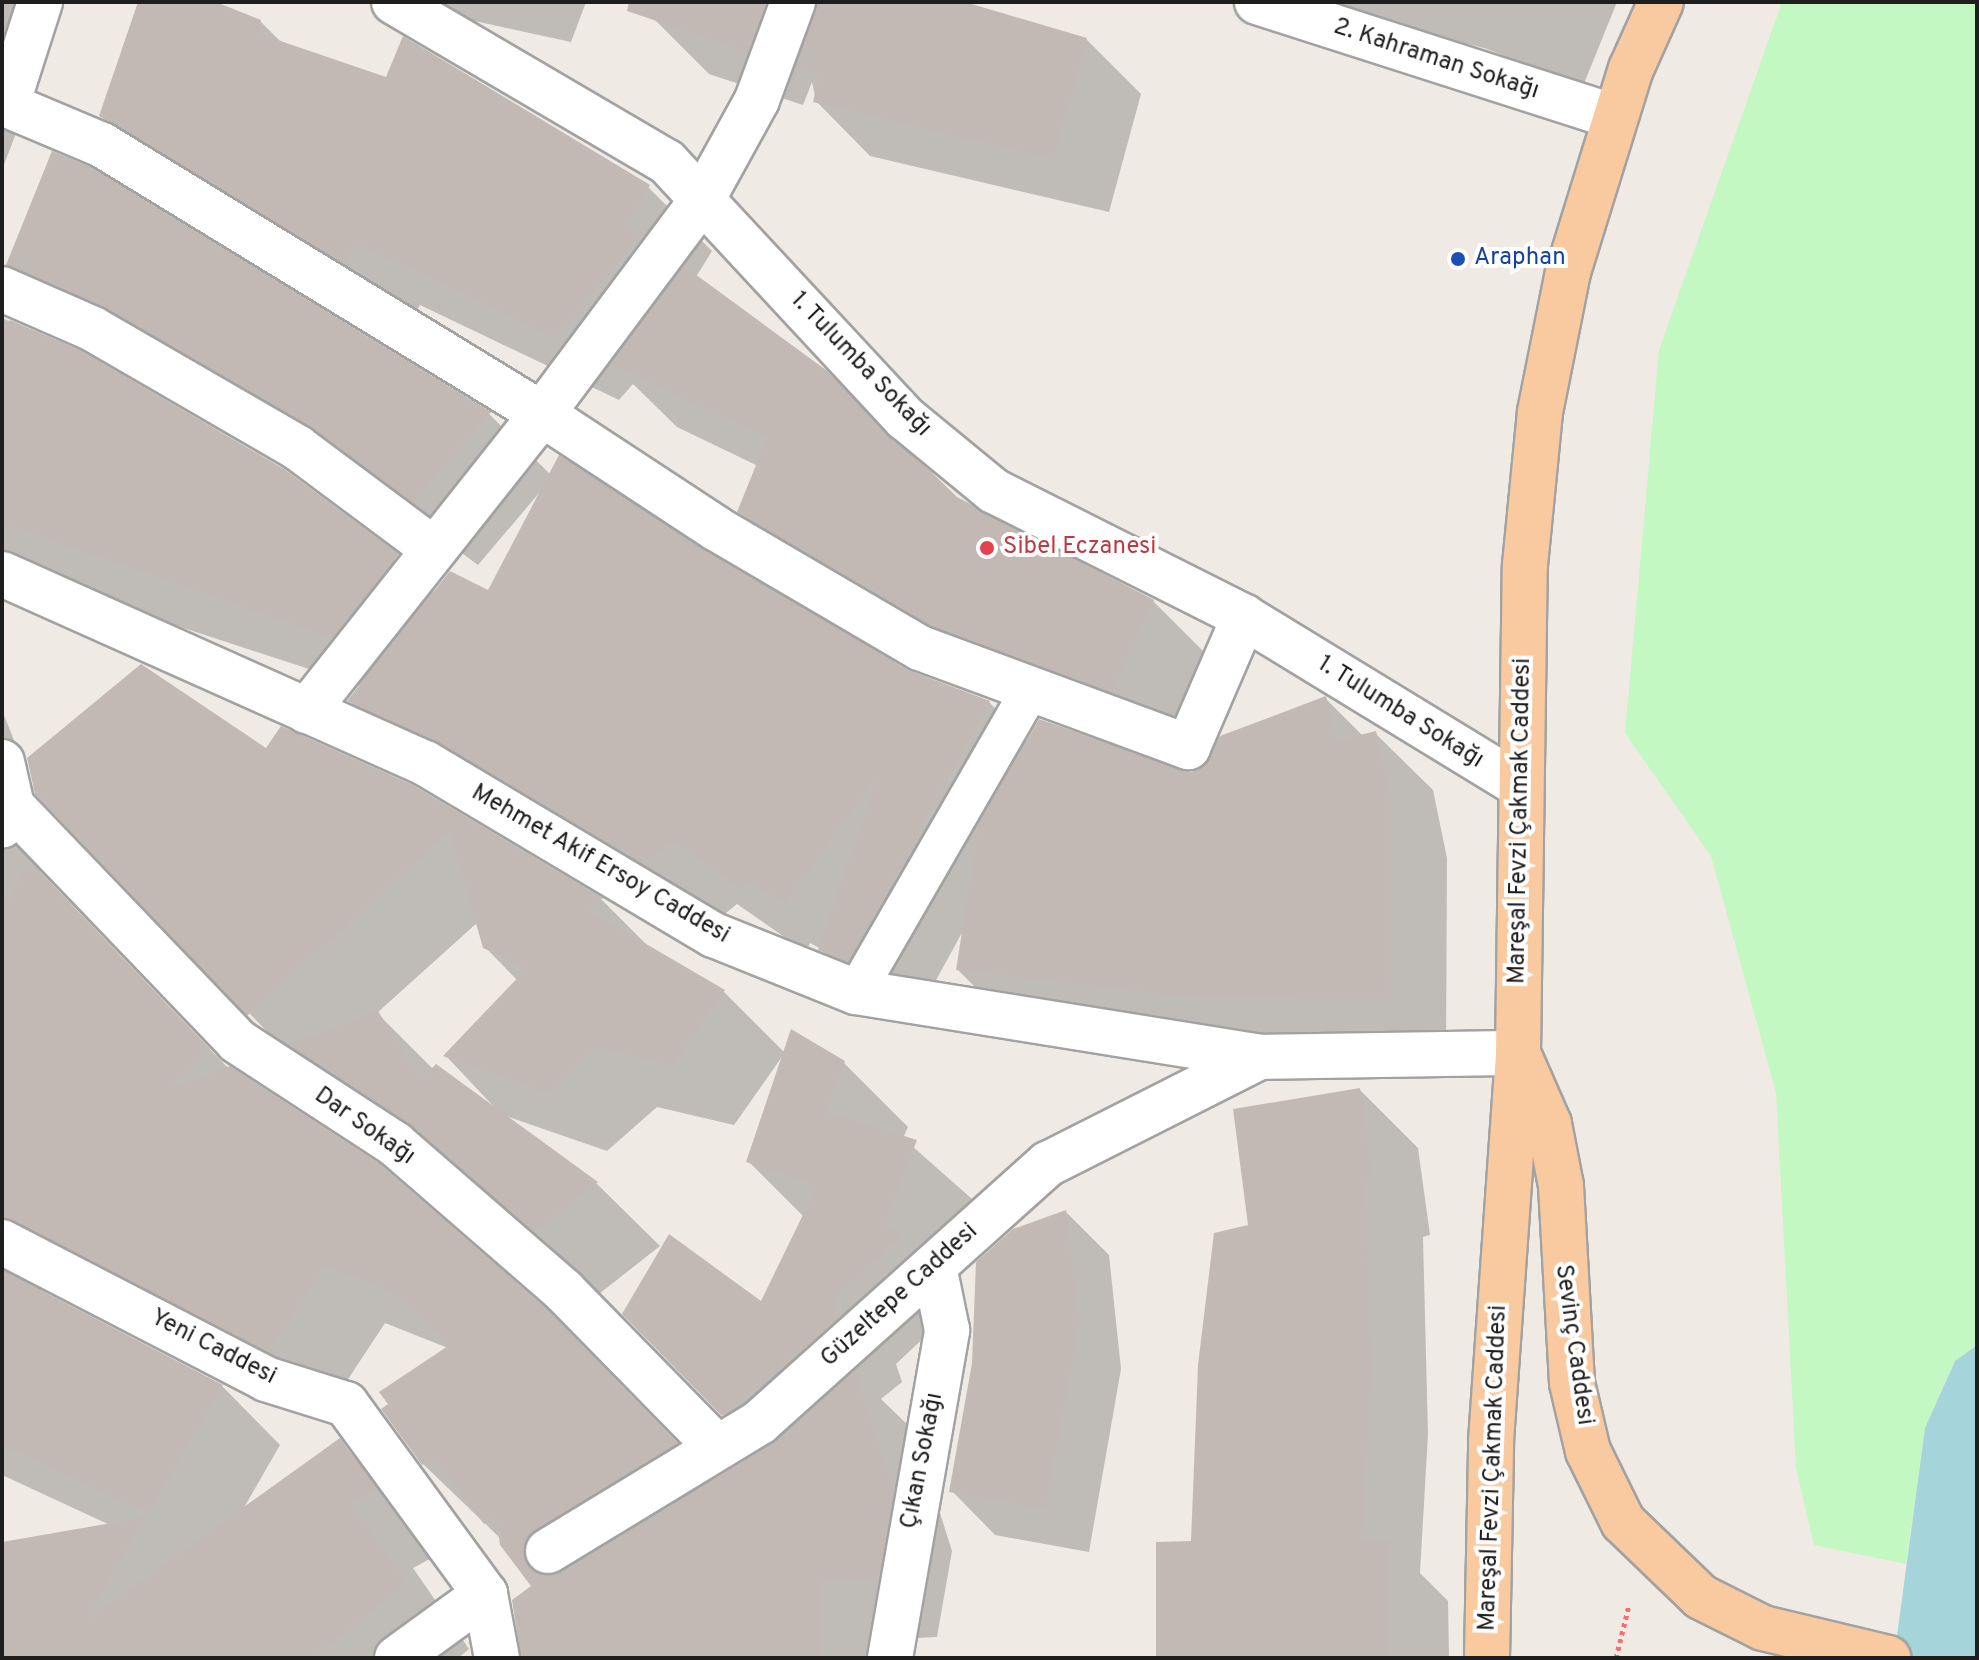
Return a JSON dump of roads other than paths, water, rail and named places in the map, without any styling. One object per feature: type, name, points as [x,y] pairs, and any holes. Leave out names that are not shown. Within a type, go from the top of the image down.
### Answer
[{"type":"main road","name":"Mareşal Fevzi Çakmak Caddesi","points":[[1487,1658],[1491,1441],[1518,1053],[1525,565],[1540,412],[1568,272],[1615,117],[1661,2]]},
{"type":"main road","name":"Sevinç Caddesi","points":[[1518,1053],[1549,1124],[1561,1186],[1572,1383],[1606,1493],[1623,1522],[1701,1597],[1763,1628],[1888,1658]]},
{"type":"street","points":[[40,2],[4,113],[102,145],[542,414],[717,529],[920,648],[1188,747],[1244,617]]},
{"type":"street","name":"1. Tulumba Sokağı","points":[[394,2],[667,162],[905,418],[994,491],[1244,617],[1521,786]]},
{"type":"street","points":[[307,711],[431,547],[542,414],[702,200],[757,100],[793,2]]},
{"type":"street","name":"2. Kahraman Sokağı","points":[[1257,2],[1615,117]]},
{"type":"street","points":[[2,289],[93,329],[298,448],[431,547]]},
{"type":"street","name":"Mehmet Akif Ersoy Caddesi","points":[[2,574],[425,763],[714,935],[856,992],[1260,1057],[1518,1053]]},
{"type":"street","points":[[2,762],[7,816]]},
{"type":"street","name":"Dar Sokağı","points":[[7,816],[237,1041],[395,1144],[564,1291],[717,1447]]},
{"type":"street","name":"Güzeltepe Caddesi","points":[[548,1551],[760,1422],[1048,1164],[1260,1057]]},
{"type":"street","name":"Yeni Caddesi","points":[[2,1242],[266,1379],[346,1404],[485,1594]]},
{"type":"street","name":"Çıkan Sokağı","points":[[890,1658],[947,1330],[934,1266]]},
{"type":"street","points":[[397,1658],[485,1594],[497,1658]]},
{"type":"lane","points":[[856,992],[1031,689]]},
{"type":"water","points":[[1977,1345],[1977,1658],[1894,1658],[1925,1428],[1955,1361]]},
{"type":"place","name":"Araphan","points":[[1458,259]]},
{"type":"place","name":"Sibel Eczanesi","points":[[987,548]]}]
